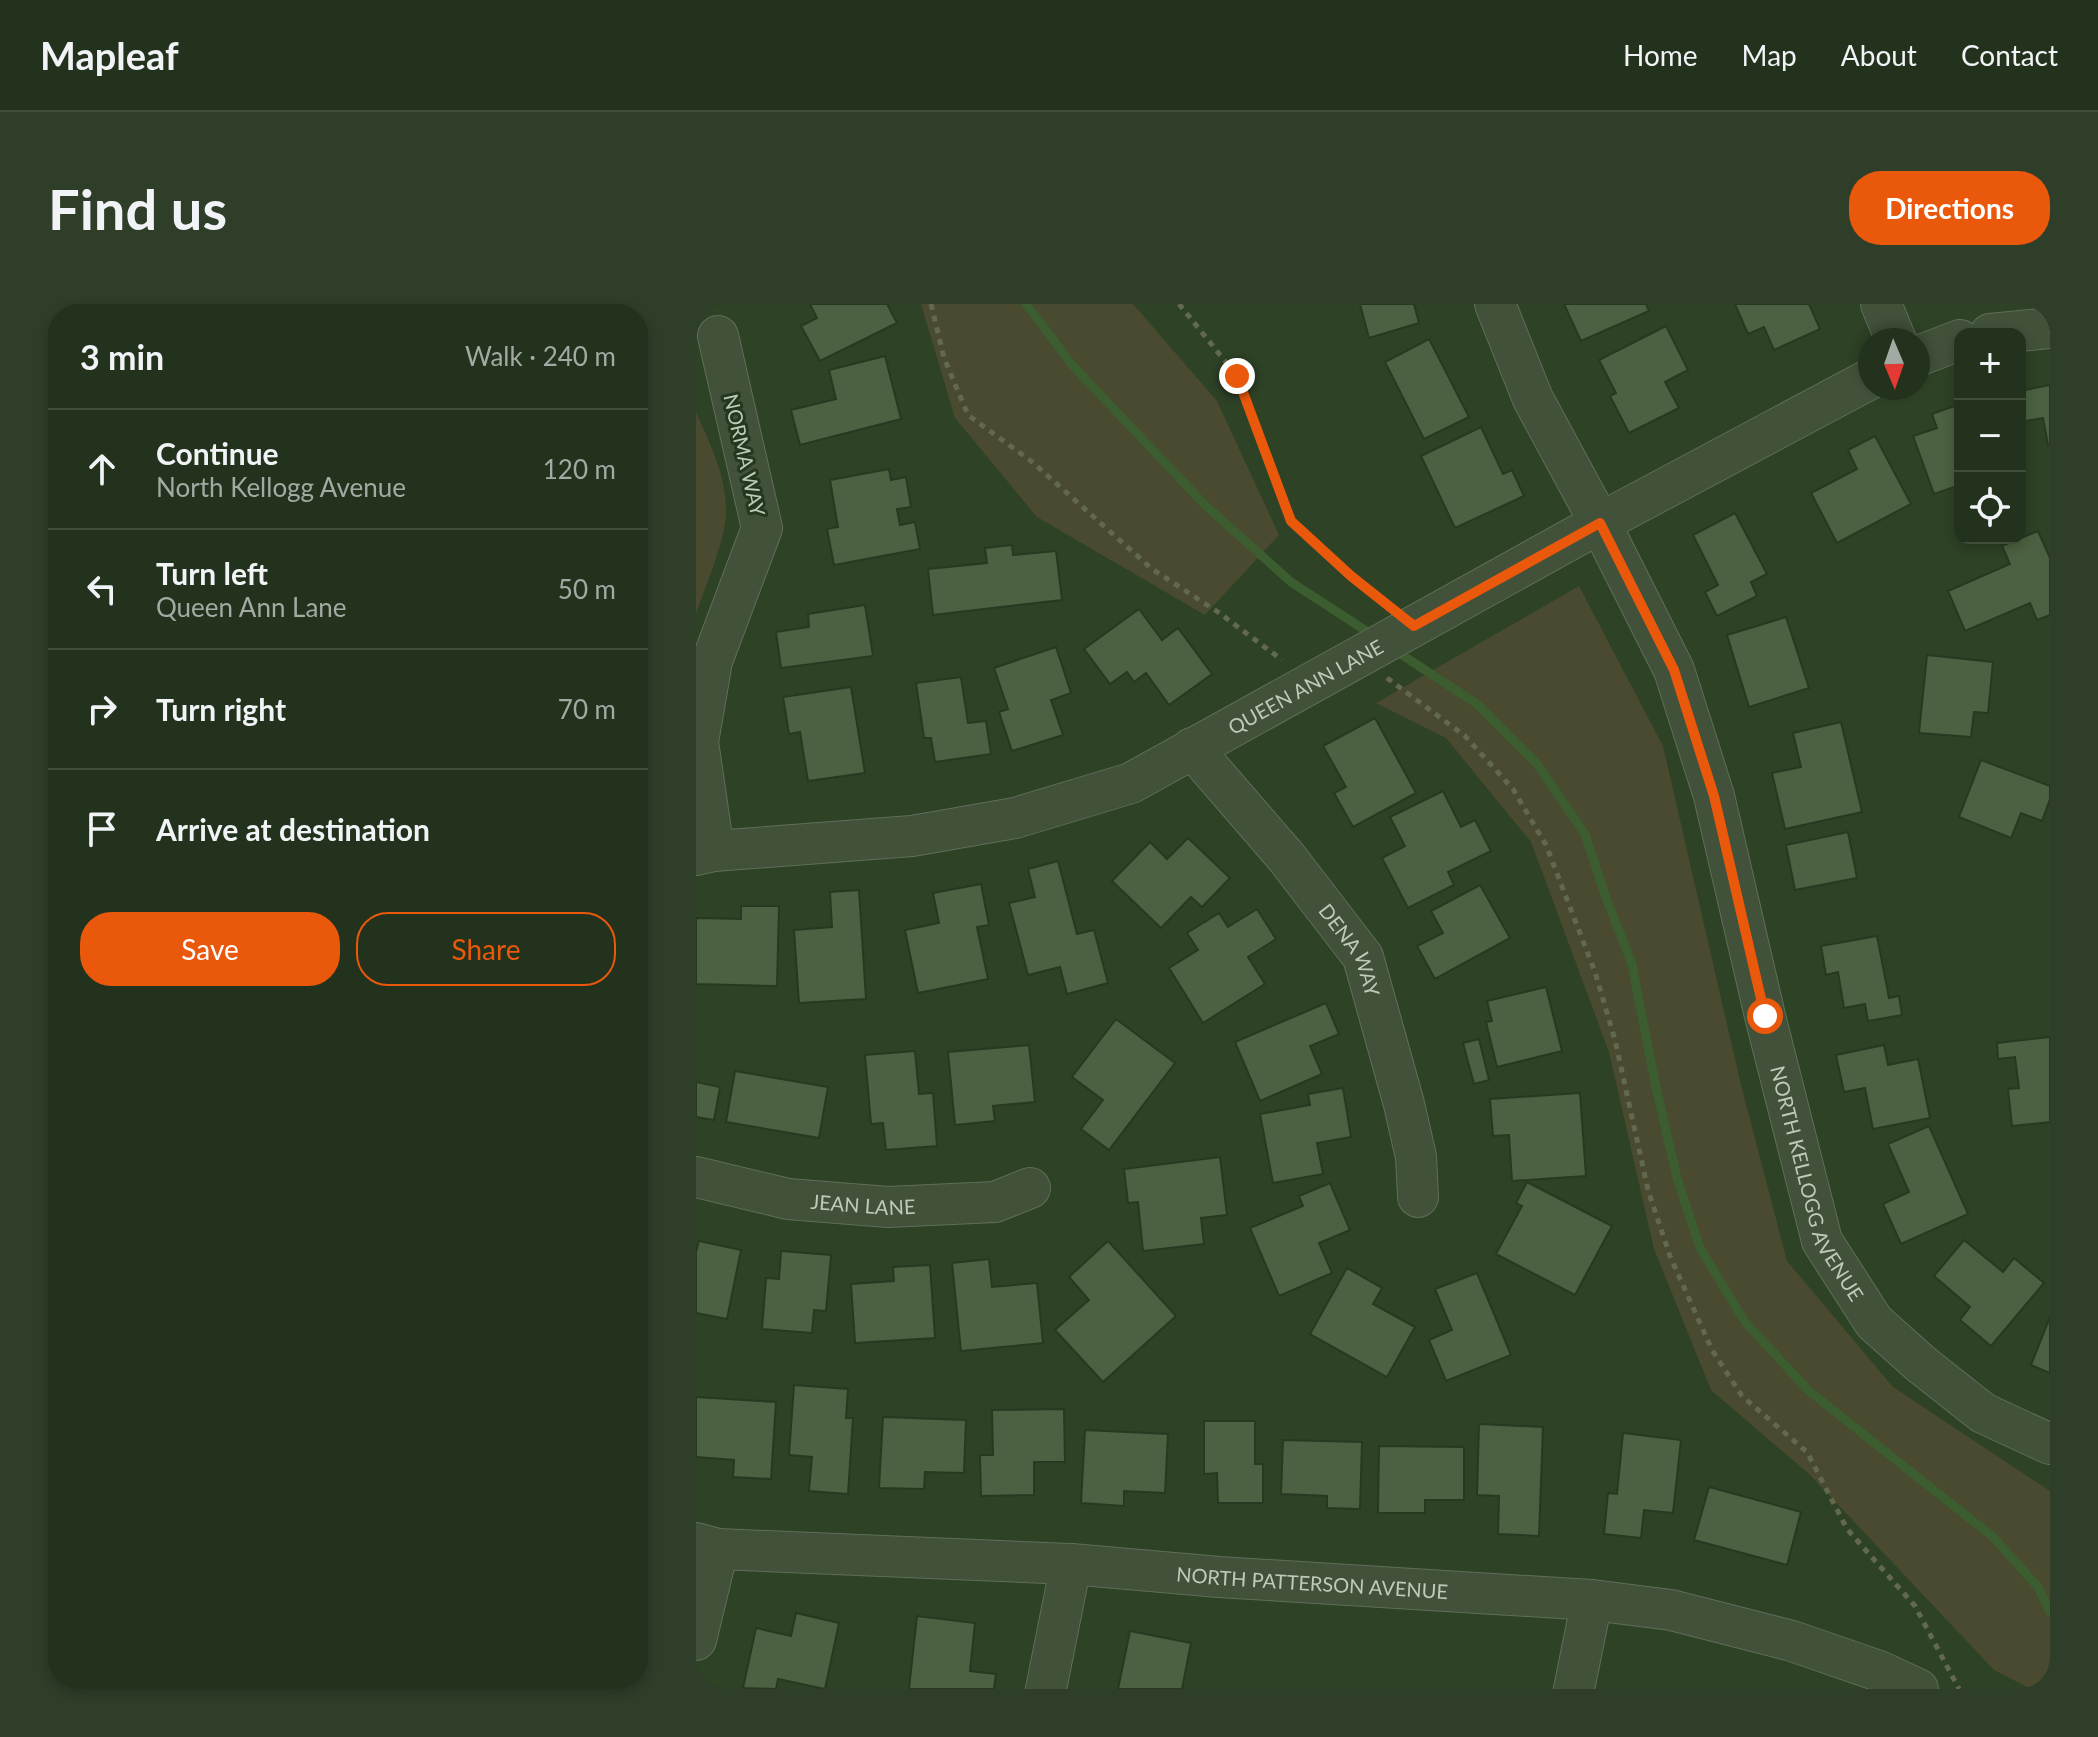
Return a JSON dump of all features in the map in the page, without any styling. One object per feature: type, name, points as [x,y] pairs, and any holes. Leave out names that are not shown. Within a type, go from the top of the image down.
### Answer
[{"type":"street","name":"NORTH KELLOGG AVENUE","points":[[1495,304],[1533,399],[1674,670],[1714,796],[1822,1241],[1874,1322],[1921,1364],[1983,1413],[2050,1444]]},
{"type":"street","points":[[1881,304],[1891,328]]},
{"type":"street","points":[[2026,330],[2050,328]]},
{"type":"street","name":"NORMA WAY","points":[[705,853],[698,742],[712,661],[762,528],[718,336]]},
{"type":"street","points":[[1930,351],[1954,342]]},
{"type":"street","name":"QUEEN ANN LANE","points":[[705,853],[912,836],[1015,818],[1131,783],[1600,523],[1858,385]]},
{"type":"street","name":"DENA WAY","points":[[1192,748],[1287,858],[1363,957],[1404,1104],[1416,1157],[1418,1197]]},
{"type":"street","name":"JEAN LANE","points":[[696,1177],[788,1199],[888,1207],[995,1202],[1030,1188]]},
{"type":"street","points":[[696,1640],[707,1546]]},
{"type":"street","name":"NORTH PATTERSON AVENUE","points":[[707,1546],[1071,1564],[1219,1577],[1592,1600],[1671,1610],[1792,1641],[1879,1671],[1918,1689]]},
{"type":"street","points":[[1046,1689],[1071,1564]]},
{"type":"street","points":[[1574,1689],[1592,1600]]},
{"type":"path","points":[[931,304],[944,358],[968,415],[1031,461],[1152,569],[1218,612],[1312,683]]},
{"type":"path","points":[[1179,304],[1237,376],[1291,521],[1351,576],[1414,626]]},
{"type":"path","points":[[1357,657],[1465,736],[1520,800],[1546,845],[1595,972],[1615,1040],[1648,1190],[1670,1256],[1712,1350],[1742,1396],[1807,1452],[1847,1529],[1915,1606],[1959,1689]]},
{"type":"green space","points":[[921,304],[1133,304],[1217,401],[1279,535],[1205,615],[1037,517],[955,418]]},
{"type":"green space","points":[[696,412],[721,474],[726,513],[719,549],[696,614]]},
{"type":"green space","points":[[1579,586],[1663,746],[1741,1085],[1787,1261],[1893,1387],[2050,1491],[2050,1689],[2031,1689],[1994,1670],[1810,1475],[1711,1390],[1654,1249],[1609,1052],[1531,842],[1446,738],[1376,703]]},
{"type":"building","points":[[810,304],[887,304],[897,323],[820,361],[801,326],[817,318]]},
{"type":"building","points":[[1360,304],[1414,304],[1419,323],[1369,338]]},
{"type":"building","points":[[1564,304],[1646,304],[1649,311],[1581,341]]},
{"type":"building","points":[[1735,304],[1809,304],[1820,329],[1774,350],[1764,327],[1748,334]]},
{"type":"building","points":[[1666,326],[1688,370],[1665,382],[1679,408],[1629,433],[1610,396],[1616,393],[1599,360]]},
{"type":"building","points":[[1429,339],[1469,417],[1424,439],[1385,362]]},
{"type":"building","points":[[885,356],[901,419],[800,445],[791,410],[836,399],[829,370]]},
{"type":"building","points":[[2050,385],[2048,445],[2043,418],[2026,421],[2026,390]]},
{"type":"building","points":[[1954,406],[1954,487],[1934,494],[1913,436],[1937,428],[1932,414]]},
{"type":"building","points":[[1481,427],[1503,474],[1512,470],[1524,496],[1455,528],[1421,456]]},
{"type":"building","points":[[1875,436],[1911,504],[1837,543],[1811,493],[1857,469],[1848,450]]},
{"type":"building","points":[[889,469],[891,480],[906,477],[911,507],[897,509],[900,525],[915,522],[920,549],[834,565],[827,529],[838,527],[830,480]]},
{"type":"building","points":[[1735,513],[1767,574],[1751,582],[1757,596],[1717,616],[1705,592],[1718,585],[1693,535]]},
{"type":"building","points":[[2038,531],[2050,558],[2050,615],[2037,620],[2030,603],[1965,631],[1948,591],[2010,564],[2002,546],[2026,544],[2026,536]]},
{"type":"building","points":[[1012,545],[1013,555],[1056,551],[1062,600],[933,615],[928,569],[987,563],[985,548]]},
{"type":"building","points":[[865,605],[873,656],[781,668],[776,632],[809,627],[808,614]]},
{"type":"building","points":[[1139,609],[1162,640],[1178,628],[1212,674],[1169,705],[1146,673],[1134,682],[1127,672],[1110,684],[1084,649]]},
{"type":"building","points":[[1786,617],[1809,688],[1749,707],[1727,635]]},
{"type":"building","points":[[1056,647],[1071,693],[1051,700],[1063,735],[1012,751],[999,712],[1008,709],[994,668]]},
{"type":"building","points":[[1927,655],[1993,662],[1988,713],[1974,712],[1971,737],[1919,733]]},
{"type":"building","points":[[961,677],[968,723],[986,721],[991,754],[935,762],[931,738],[924,738],[916,683]]},
{"type":"building","points":[[851,687],[865,773],[808,781],[800,732],[789,734],[783,697]]},
{"type":"building","points":[[1375,718],[1416,793],[1353,827],[1334,793],[1346,787],[1323,746]]},
{"type":"building","points":[[1841,722],[1862,812],[1785,829],[1772,773],[1801,767],[1793,733]]},
{"type":"building","points":[[1981,760],[2050,786],[2050,799],[2042,821],[2021,813],[2011,838],[1959,817]]},
{"type":"building","points":[[1443,791],[1461,827],[1475,820],[1491,851],[1448,872],[1454,885],[1408,908],[1382,858],[1405,846],[1390,817]]},
{"type":"building","points":[[1848,832],[1857,878],[1795,890],[1786,845]]},
{"type":"building","points":[[1188,838],[1230,878],[1202,907],[1191,897],[1161,928],[1112,881],[1150,842],[1167,859]]},
{"type":"building","points":[[1058,861],[1077,934],[1094,930],[1108,983],[1067,994],[1060,967],[1028,975],[1009,903],[1035,897],[1028,869]]},
{"type":"building","points":[[981,884],[989,925],[977,927],[988,979],[918,993],[905,930],[939,923],[933,893]]},
{"type":"building","points":[[1480,885],[1510,938],[1435,979],[1417,946],[1443,933],[1431,911]]},
{"type":"building","points":[[859,890],[866,999],[799,1003],[794,930],[832,927],[830,892]]},
{"type":"building","points":[[741,906],[779,906],[777,986],[696,984],[696,918],[741,919]]},
{"type":"building","points":[[1257,909],[1276,939],[1248,957],[1265,984],[1203,1023],[1169,968],[1198,950],[1187,933],[1219,913],[1228,927]]},
{"type":"building","points":[[1877,936],[1889,998],[1899,996],[1902,1015],[1868,1021],[1865,1004],[1844,1008],[1838,972],[1826,975],[1821,946]]},
{"type":"building","points":[[1546,987],[1562,1051],[1497,1067],[1486,1022],[1492,1021],[1487,1001]]},
{"type":"building","points":[[1326,1003],[1339,1034],[1310,1046],[1322,1074],[1260,1101],[1235,1042]]},
{"type":"building","points":[[1116,1019],[1175,1063],[1109,1150],[1081,1129],[1103,1100],[1072,1077]]},
{"type":"building","points":[[2050,1037],[2050,1122],[2012,1126],[2008,1089],[2019,1088],[2015,1057],[1998,1059],[1997,1043]]},
{"type":"building","points":[[1479,1039],[1489,1080],[1474,1084],[1463,1043]]},
{"type":"building","points":[[1029,1045],[1035,1102],[993,1106],[995,1121],[955,1125],[948,1052]]},
{"type":"building","points":[[1884,1045],[1888,1065],[1918,1059],[1930,1118],[1873,1129],[1865,1088],[1844,1092],[1836,1055]]},
{"type":"building","points":[[915,1051],[919,1094],[933,1093],[937,1146],[886,1150],[883,1123],[871,1124],[865,1055]]},
{"type":"building","points":[[735,1071],[828,1087],[819,1138],[726,1122]]},
{"type":"building","points":[[696,1082],[720,1087],[714,1120],[696,1117]]},
{"type":"building","points":[[1343,1088],[1351,1137],[1317,1143],[1323,1174],[1273,1183],[1260,1114],[1310,1105],[1308,1094]]},
{"type":"building","points":[[1580,1093],[1586,1176],[1512,1181],[1509,1135],[1493,1136],[1490,1099]]},
{"type":"building","points":[[1929,1126],[1968,1214],[1901,1244],[1883,1204],[1909,1192],[1888,1144]]},
{"type":"building","points":[[1220,1157],[1227,1215],[1201,1218],[1204,1244],[1143,1251],[1138,1202],[1128,1203],[1124,1169]]},
{"type":"building","points":[[1527,1182],[1612,1226],[1575,1295],[1496,1254],[1522,1206],[1516,1203]]},
{"type":"building","points":[[1330,1183],[1350,1230],[1319,1243],[1332,1273],[1279,1296],[1250,1228],[1303,1206],[1299,1196]]},
{"type":"building","points":[[1964,1240],[2003,1272],[2014,1258],[2044,1283],[1991,1346],[1960,1320],[1970,1307],[1934,1276]]},
{"type":"building","points":[[699,1241],[741,1250],[727,1319],[696,1313],[696,1252]]},
{"type":"building","points":[[1108,1241],[1176,1316],[1103,1382],[1055,1330],[1089,1300],[1069,1277]]},
{"type":"building","points":[[781,1251],[831,1255],[826,1311],[814,1310],[812,1333],[762,1329],[766,1278],[779,1279]]},
{"type":"building","points":[[989,1259],[992,1287],[1037,1283],[1043,1343],[961,1351],[952,1263]]},
{"type":"building","points":[[930,1265],[935,1338],[855,1343],[851,1284],[894,1281],[893,1267]]},
{"type":"building","points":[[1347,1268],[1382,1288],[1373,1304],[1415,1327],[1387,1377],[1310,1334]]},
{"type":"building","points":[[1477,1273],[1511,1355],[1446,1381],[1429,1340],[1452,1330],[1435,1289]]},
{"type":"building","points":[[2050,1317],[2050,1373],[2031,1365]]},
{"type":"building","points":[[794,1385],[848,1389],[846,1418],[853,1418],[848,1494],[809,1491],[812,1457],[789,1455]]},
{"type":"building","points":[[696,1397],[776,1402],[771,1479],[733,1477],[734,1460],[696,1457]]},
{"type":"building","points":[[1064,1409],[1065,1462],[1034,1462],[1034,1495],[981,1496],[980,1455],[993,1455],[992,1410]]},
{"type":"building","points":[[883,1417],[966,1420],[964,1473],[925,1472],[924,1489],[879,1488]]},
{"type":"building","points":[[1204,1421],[1255,1421],[1255,1464],[1263,1464],[1263,1503],[1218,1503],[1217,1473],[1204,1474]]},
{"type":"building","points":[[1479,1424],[1543,1427],[1539,1536],[1498,1534],[1499,1496],[1477,1495]]},
{"type":"building","points":[[1085,1430],[1168,1434],[1165,1493],[1124,1491],[1124,1506],[1081,1503]]},
{"type":"building","points":[[1623,1433],[1681,1440],[1673,1513],[1644,1510],[1641,1538],[1604,1534],[1608,1493],[1617,1494]]},
{"type":"building","points":[[1283,1440],[1362,1442],[1360,1509],[1327,1508],[1327,1496],[1281,1494]]},
{"type":"building","points":[[1379,1446],[1464,1447],[1464,1500],[1425,1500],[1425,1513],[1378,1513]]},
{"type":"building","points":[[1709,1487],[1801,1512],[1787,1565],[1694,1540]]},
{"type":"building","points":[[796,1613],[839,1623],[825,1689],[778,1679],[776,1689],[743,1688],[756,1628],[791,1636]]},
{"type":"building","points":[[917,1616],[975,1623],[970,1671],[996,1674],[994,1689],[909,1689]]},
{"type":"building","points":[[1130,1631],[1191,1643],[1182,1689],[1118,1689]]},
{"type":"waterway","points":[[1026,304],[1073,366],[1206,506],[1291,582],[1374,636]]},
{"type":"waterway","points":[[1393,649],[1477,704],[1537,764],[1585,834],[1632,964],[1677,1178],[1700,1248],[1745,1322],[1809,1391],[1993,1537],[2038,1587],[2050,1612]]},
{"type":"route","points":[[1237,376],[1291,521],[1351,576],[1414,626],[1600,523],[1674,670],[1714,796],[1765,1016]]}]
